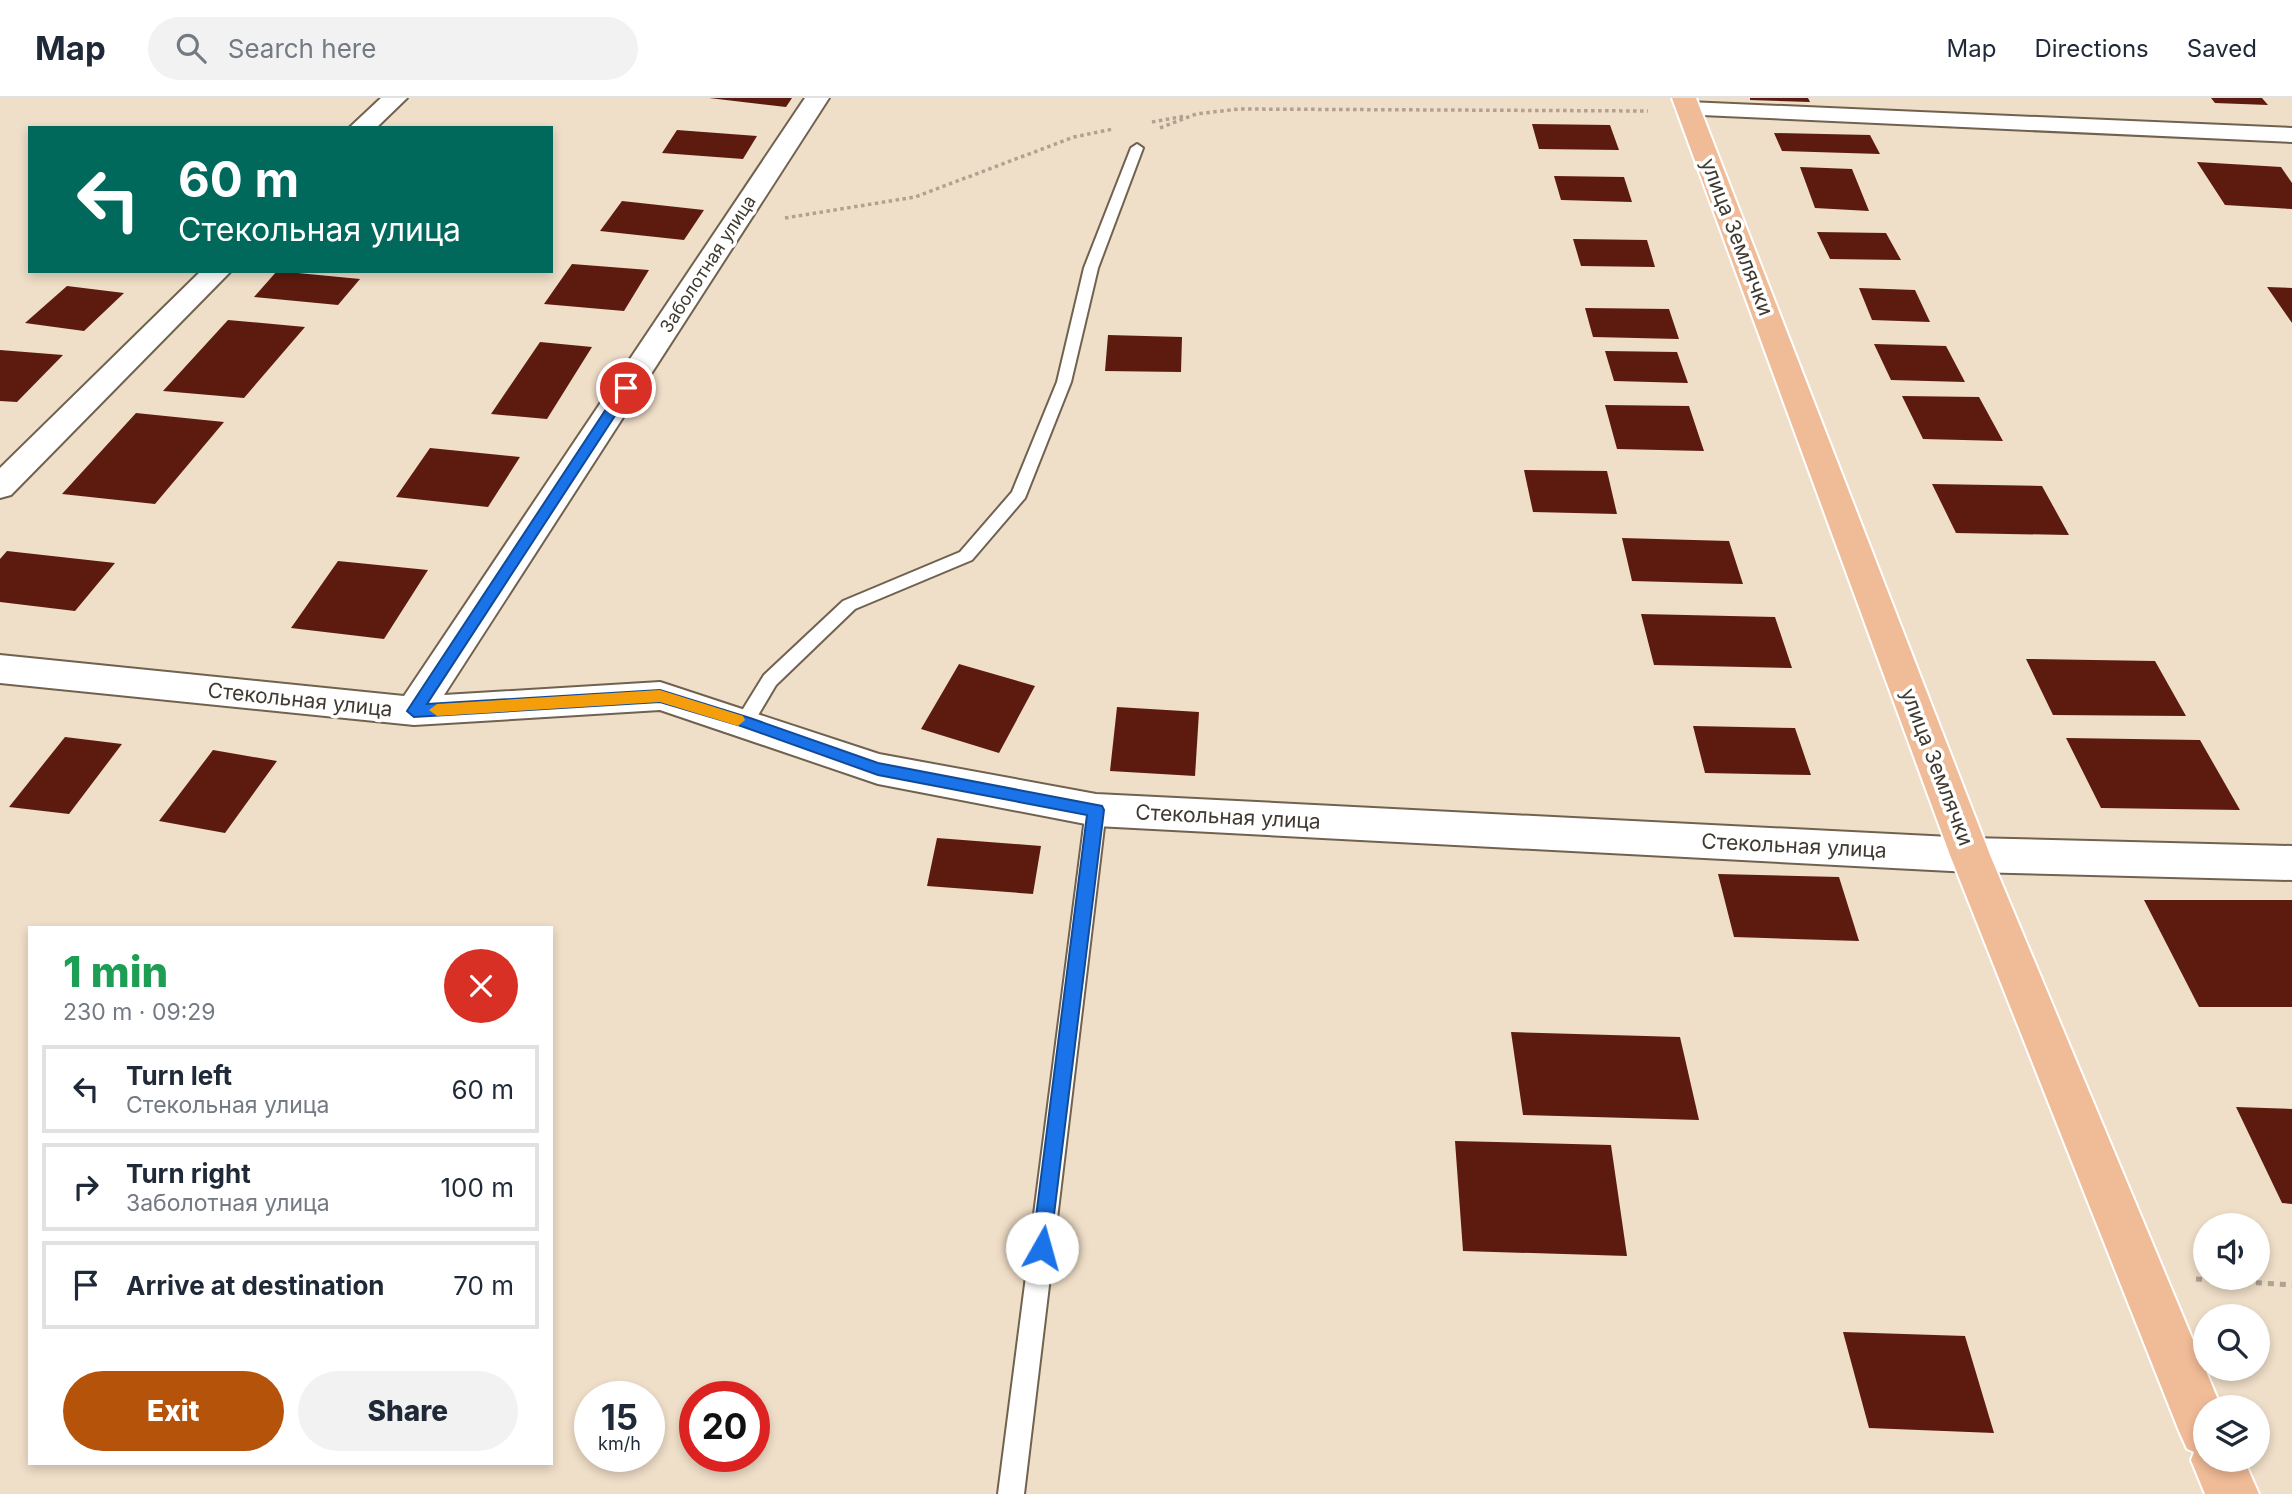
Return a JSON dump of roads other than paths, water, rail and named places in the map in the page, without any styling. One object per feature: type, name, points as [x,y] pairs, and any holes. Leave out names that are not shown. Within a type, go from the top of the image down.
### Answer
[{"type":"main road","name":"улица Землячки","points":[[1686,103],[1970,855],[2193,1402]]},
{"type":"main road","points":[[2222,1472],[2232,1494]]},
{"type":"street","points":[[363,126],[395,98]]},
{"type":"street","name":"Заболотная улица","points":[[414,711],[817,98]]},
{"type":"street","points":[[1686,103],[2292,135]]},
{"type":"street","points":[[0,487],[215,273]]},
{"type":"street","name":"Стекольная улица","points":[[0,669],[414,711],[660,696],[878,769],[1096,810],[1970,855],[2292,863]]},
{"type":"lane","points":[[744,722],[770,680],[849,605],[966,556],[1019,494],[1064,382],[1091,268],[1137,148]]},
{"type":"lane","points":[[1011,1494],[1096,810]]}]
